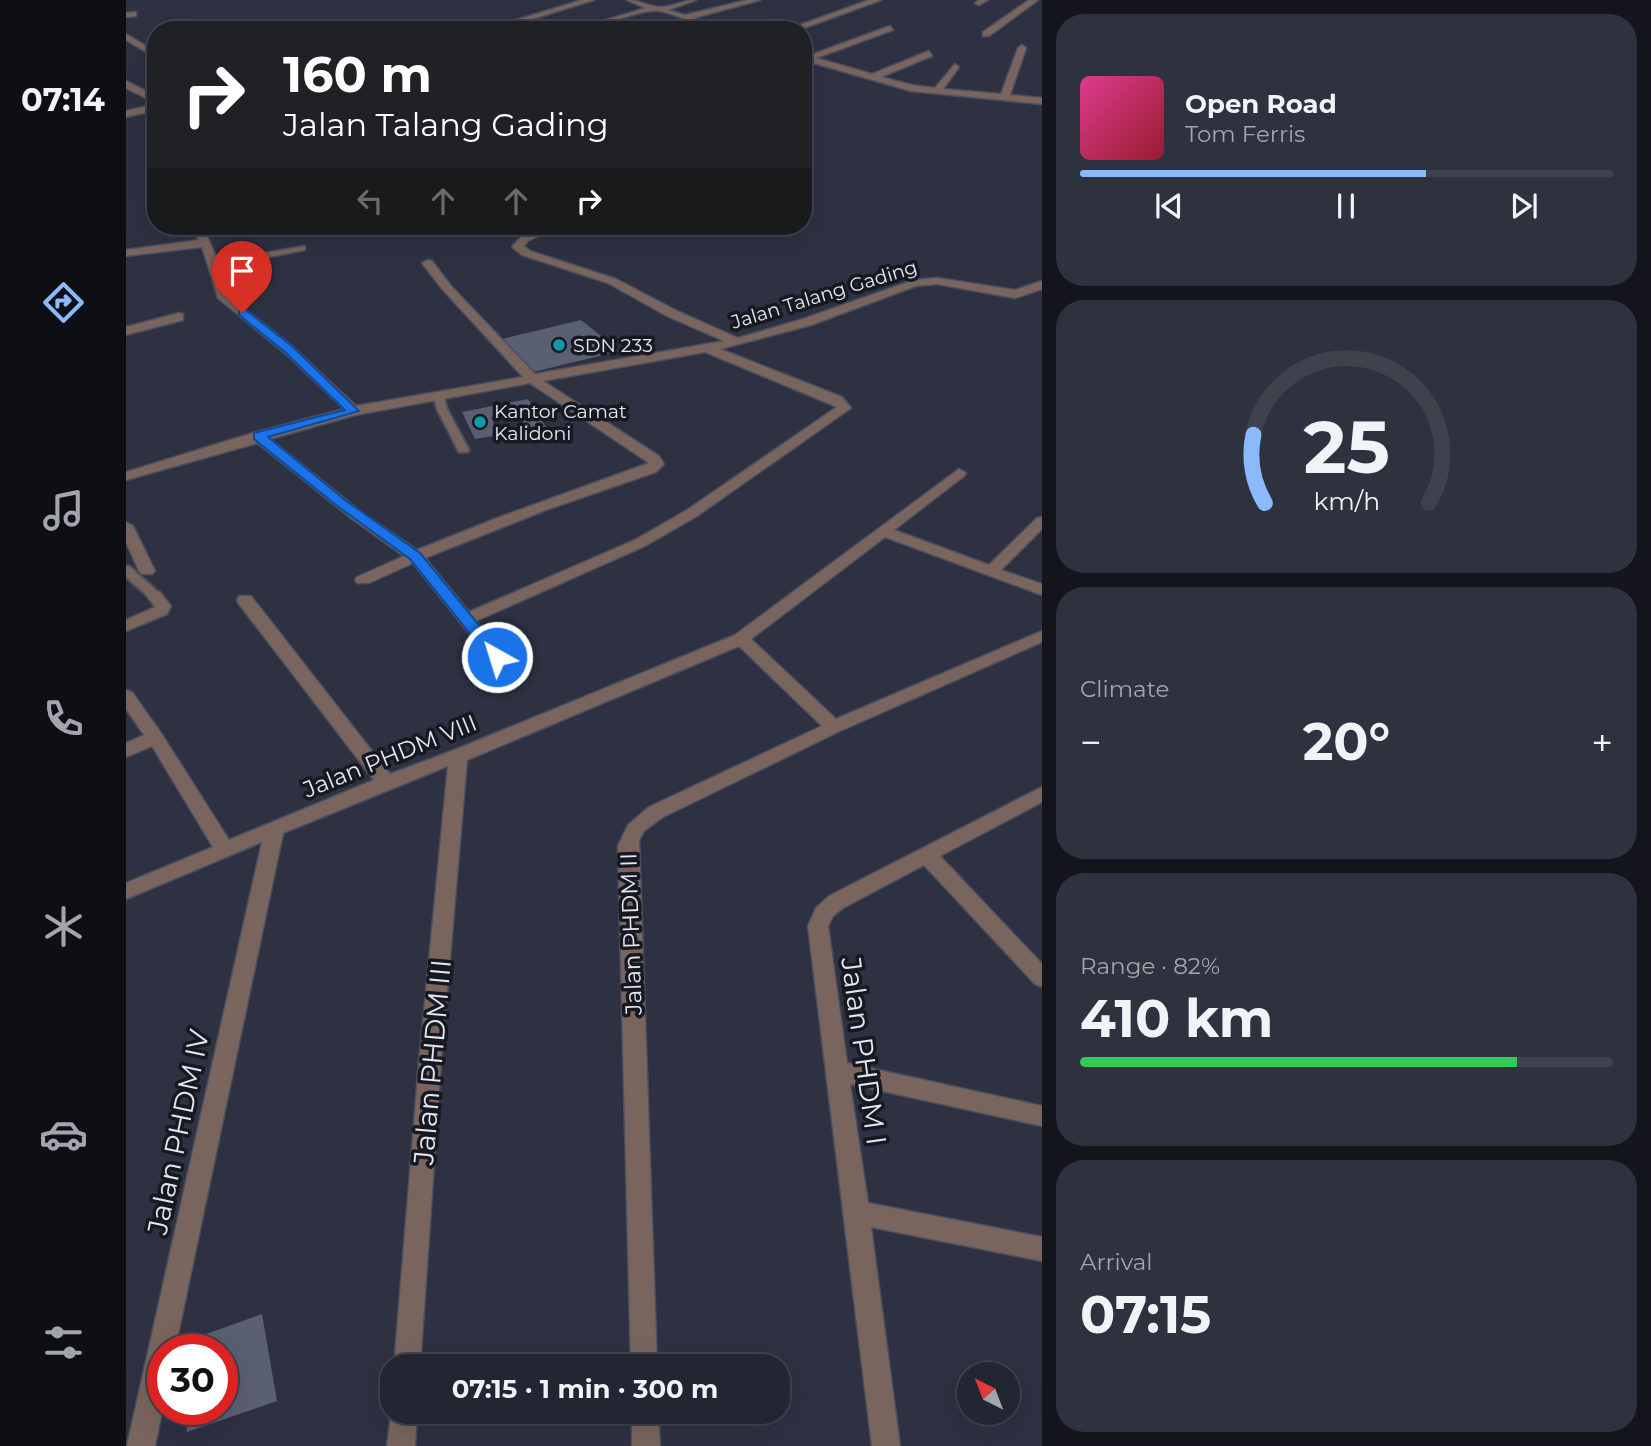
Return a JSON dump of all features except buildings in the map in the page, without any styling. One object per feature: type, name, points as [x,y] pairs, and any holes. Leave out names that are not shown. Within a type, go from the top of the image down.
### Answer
[{"type":"street","points":[[518,21],[590,0]]},
{"type":"street","points":[[631,0],[694,21]]},
{"type":"street","points":[[613,21],[692,0]]},
{"type":"street","points":[[685,18],[756,0]]},
{"type":"street","points":[[812,22],[877,0]]},
{"type":"street","points":[[986,34],[1034,0]]},
{"type":"street","points":[[812,55],[890,29]]},
{"type":"street","points":[[126,36],[139,51],[147,54]]},
{"type":"street","points":[[1005,97],[1022,48]]},
{"type":"street","points":[[139,51],[147,49]]},
{"type":"street","points":[[870,78],[929,54]]},
{"type":"street","points":[[812,59],[870,78],[936,92],[1042,101]]},
{"type":"street","points":[[814,68],[825,63]]},
{"type":"street","points":[[936,92],[956,67]]},
{"type":"street","points":[[126,84],[147,95]]},
{"type":"street","points":[[126,114],[147,109]]},
{"type":"street","points":[[126,254],[197,235]]},
{"type":"street","points":[[201,235],[222,296],[289,350],[353,411]]},
{"type":"street","points":[[533,235],[524,239],[518,247],[526,253],[612,281],[671,313],[737,342]]},
{"type":"street","points":[[212,265],[301,248]]},
{"type":"street","points":[[363,580],[415,556],[656,465],[654,459],[621,435],[532,379],[428,264]]},
{"type":"street","name":"Jalan Talang Gading","points":[[127,475],[353,411],[737,342],[807,322],[922,281],[1015,294],[1030,291],[1042,284]]},
{"type":"street","points":[[126,331],[179,317]]},
{"type":"street","points":[[466,619],[640,543],[692,513],[844,408],[837,400],[707,348]]},
{"type":"street","points":[[258,436],[337,500],[415,556],[497,657]]},
{"type":"street","name":"Jalan PHDM VIII","points":[[126,891],[386,782],[458,757],[741,639],[959,474]]},
{"type":"street","points":[[990,572],[1042,521]]},
{"type":"street","points":[[126,527],[147,571]]},
{"type":"street","points":[[883,531],[1042,590]]},
{"type":"street","points":[[126,626],[161,610],[163,606],[154,595]]},
{"type":"street","points":[[245,600],[386,782]]},
{"type":"street","name":"Jalan PHDM II","points":[[644,1354],[628,846],[630,835],[642,820],[656,812],[834,727],[1042,636]]},
{"type":"street","points":[[741,639],[834,727]]},
{"type":"street","points":[[126,696],[155,737],[225,850]]},
{"type":"street","points":[[126,751],[155,737]]},
{"type":"street","name":"Jalan PHDM III","points":[[408,1354],[430,1063],[458,757]]},
{"type":"street","name":"Jalan PHDM I","points":[[886,1446],[858,1213],[817,931],[821,914],[836,902],[1042,794]]},
{"type":"street","name":"Jalan PHDM IV","points":[[141,1446],[274,830]]},
{"type":"street","points":[[926,854],[1042,978]]},
{"type":"street","points":[[837,1071],[1042,1116]]},
{"type":"street","points":[[858,1213],[1042,1249]]},
{"type":"street","points":[[401,1446],[403,1424]]},
{"type":"street","points":[[645,1424],[646,1446]]},
{"type":"lane","points":[[439,397],[442,409],[463,450]]},
{"type":"lane","points":[[126,570],[154,595]]},
{"type":"place","name":"SDN 233","points":[[559,345]]},
{"type":"place","name":"Kantor Camat Kalidoni","points":[[480,422]]},
{"type":"route","points":[[242,313],[289,350],[353,411],[258,436],[340,503],[415,556],[497,657]]}]
